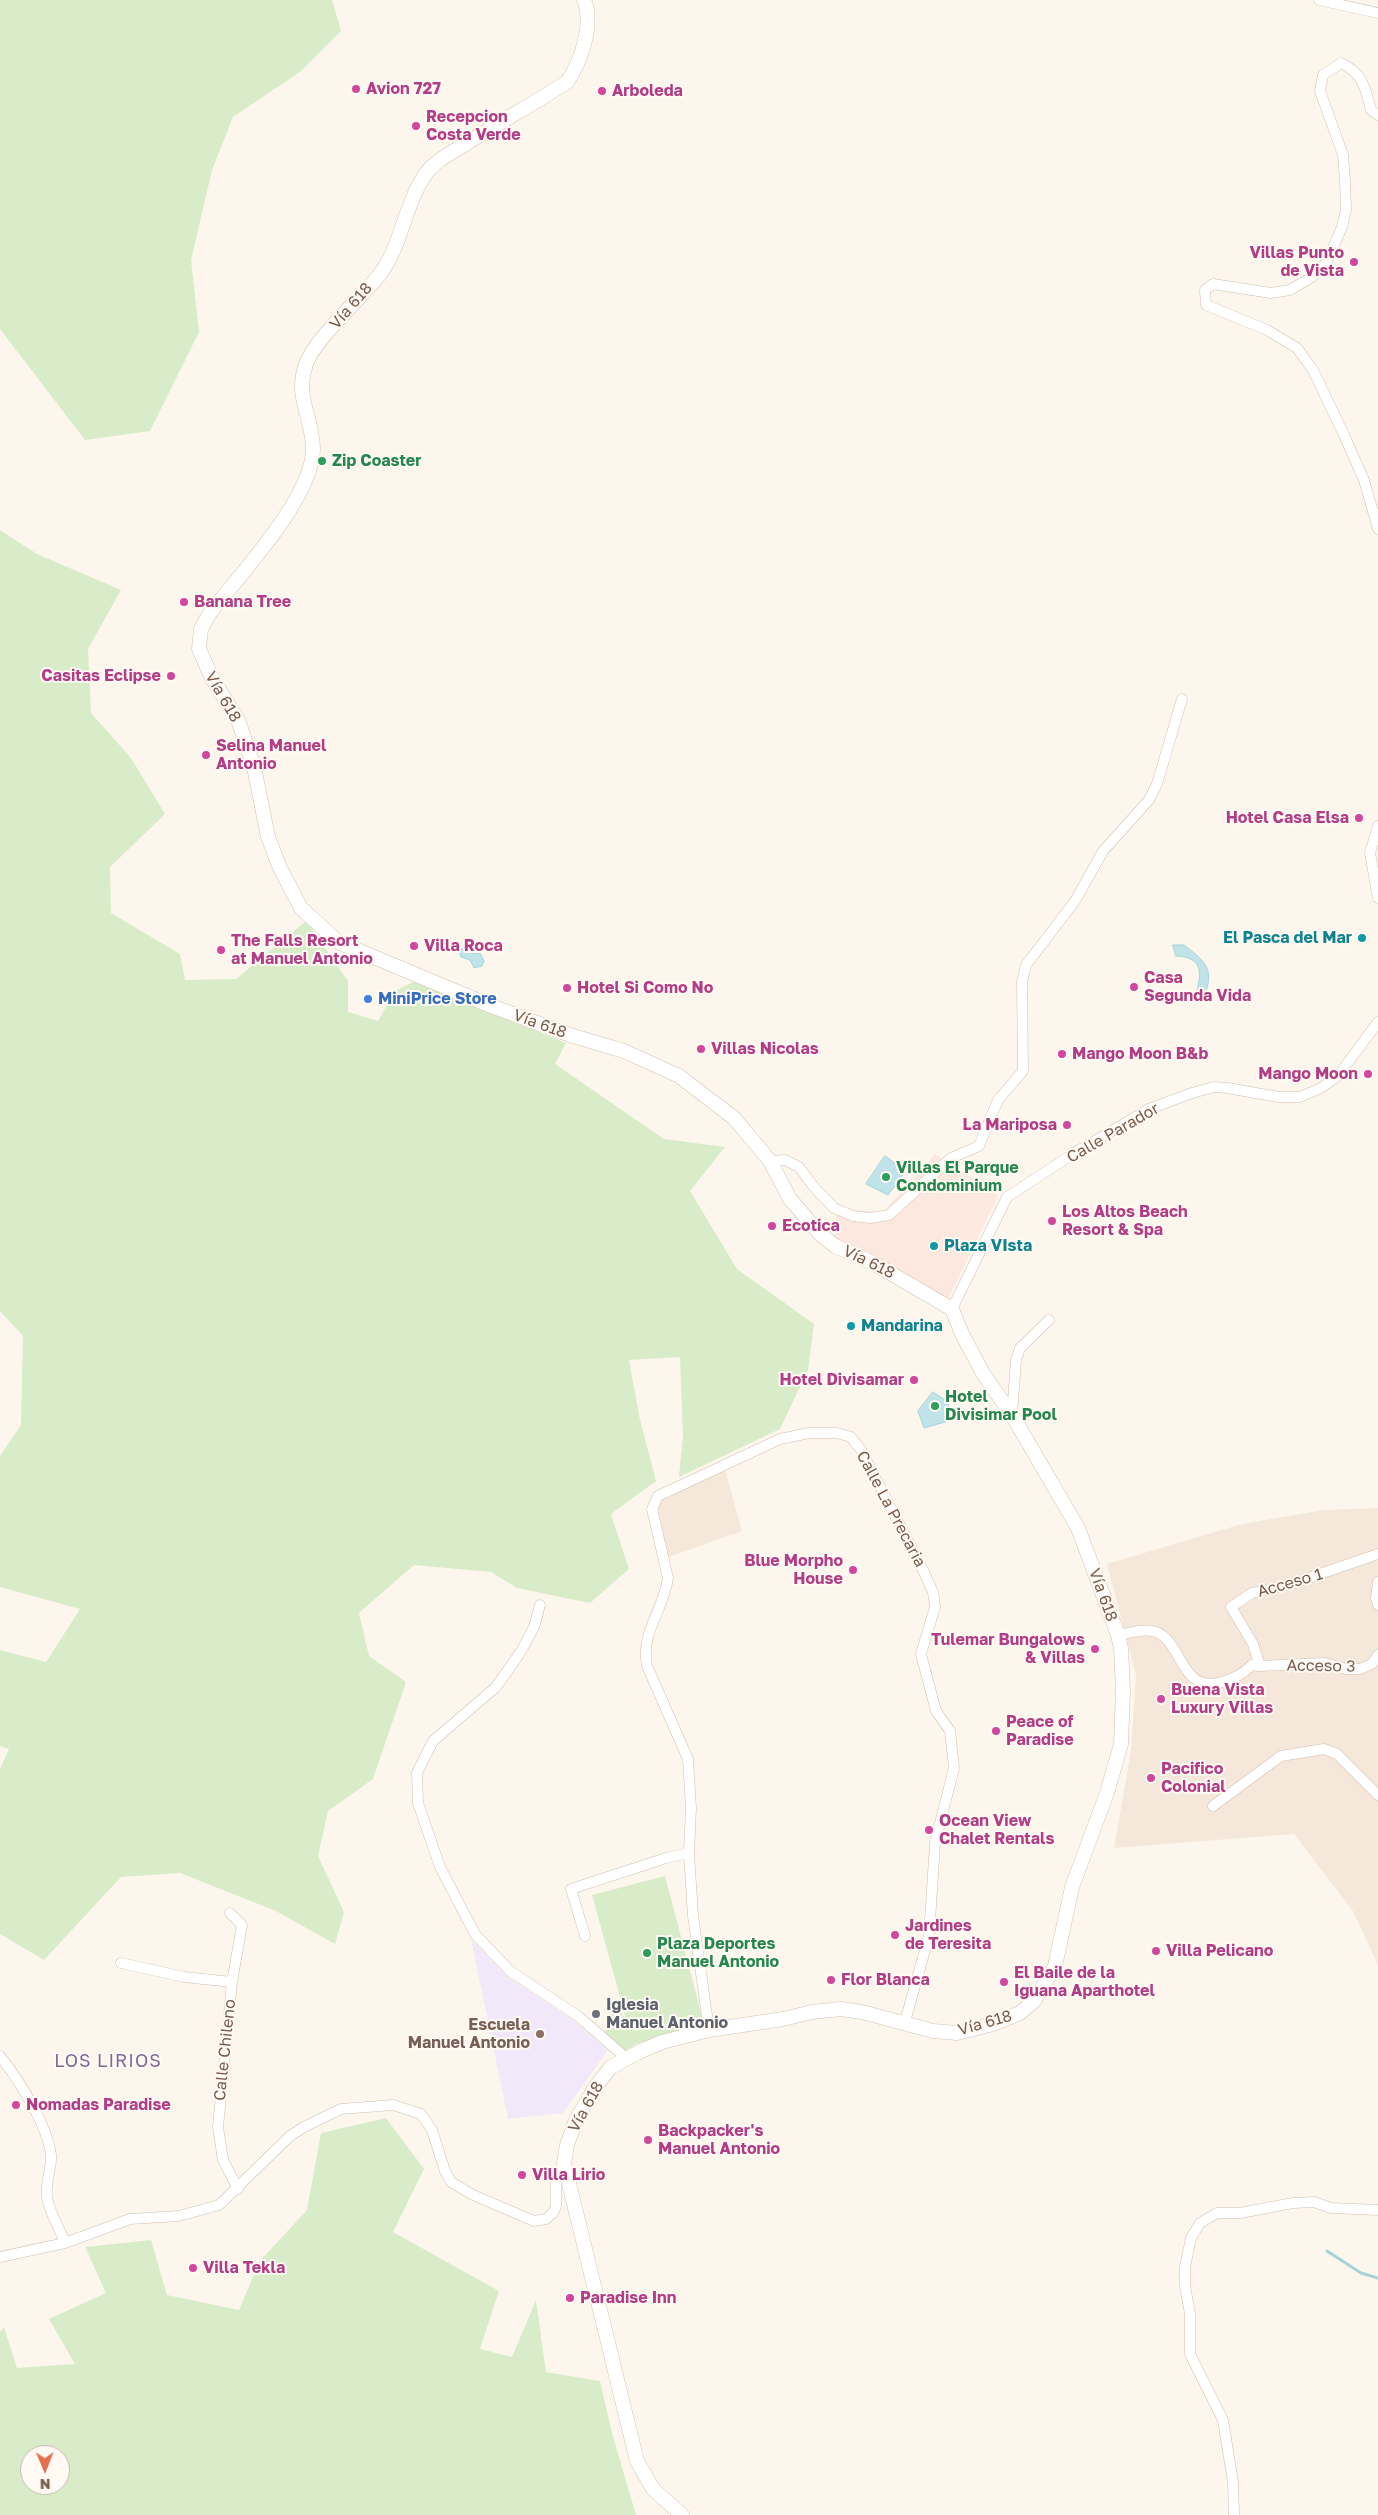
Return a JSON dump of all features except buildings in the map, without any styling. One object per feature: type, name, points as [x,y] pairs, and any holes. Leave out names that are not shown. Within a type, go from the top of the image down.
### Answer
[{"type":"street","name":"Vía 618","points":[[584,0],[587,6],[585,42],[577,67],[566,82],[512,114],[426,172],[410,198],[392,256],[380,274],[317,346],[306,362],[300,384],[313,448],[309,474],[288,512],[210,613],[201,629],[199,649],[212,678],[238,720],[254,767],[268,837],[280,868],[301,908],[338,942],[491,1006],[570,1035],[624,1052],[679,1076],[734,1118],[770,1161],[790,1199],[821,1234],[835,1246],[873,1263],[952,1309],[962,1334],[984,1375],[1012,1415],[1078,1528],[1118,1635],[1121,1648],[1123,1691],[1121,1744],[1107,1793],[1072,1887],[1054,1966],[1046,1984],[1034,2001],[1020,2013],[993,2024],[957,2033],[933,2031],[904,2025],[878,2016],[841,2009],[812,2012],[783,2020],[709,2030],[662,2042],[611,2067],[596,2086],[576,2120],[567,2145],[564,2163],[637,2461],[653,2490],[682,2515]]},
{"type":"street","points":[[1319,0],[1378,13]]},
{"type":"street","points":[[1378,115],[1371,110],[1362,78],[1352,68],[1341,63],[1324,75],[1320,91],[1343,155],[1346,210],[1342,227],[1327,262],[1312,277],[1290,290],[1271,293],[1213,284],[1205,290],[1206,305],[1267,330],[1297,348],[1313,370],[1364,480],[1378,529]]},
{"type":"street","points":[[770,1161],[785,1160],[799,1167],[814,1187],[834,1208],[853,1216],[870,1218],[889,1215],[951,1158],[979,1146],[998,1100],[1023,1071],[1022,982],[1026,965],[1075,901],[1103,851],[1149,800],[1157,784],[1182,700]]},
{"type":"street","points":[[1378,826],[1370,853],[1378,898]]},
{"type":"street","name":"Calle Parador","points":[[952,1309],[1007,1197],[1076,1152],[1149,1110],[1192,1093],[1214,1087],[1279,1097],[1300,1097],[1321,1088],[1338,1076],[1378,1022]]},
{"type":"street","points":[[1012,1415],[1016,1360],[1020,1348],[1049,1320]]},
{"type":"street","name":"Calle La Precaria","points":[[709,2030],[693,1916],[689,1853],[691,1808],[688,1759],[647,1666],[645,1654],[645,1641],[666,1588],[668,1578],[652,1510],[658,1496],[780,1439],[809,1433],[837,1433],[851,1437],[864,1457],[933,1592],[935,1606],[921,1654],[936,1711],[950,1731],[954,1768],[935,1843],[929,1936],[904,2025]]},
{"type":"street","name":"Acceso 1","points":[[1260,1666],[1253,1644],[1231,1607],[1252,1593],[1291,1584],[1378,1554]]},
{"type":"street","points":[[1378,1582],[1376,1598],[1378,1605]]},
{"type":"street","points":[[540,1605],[530,1635],[496,1687],[433,1740],[417,1772],[418,1803],[440,1867],[475,1934],[510,1971],[578,2016],[626,2058]]},
{"type":"street","points":[[1118,1635],[1144,1630],[1158,1633],[1168,1641],[1184,1669],[1205,1683],[1216,1684],[1236,1678],[1252,1664],[1260,1666]]},
{"type":"street","name":"Acceso 3","points":[[1260,1666],[1325,1663],[1346,1669],[1360,1668],[1372,1664],[1378,1655]]},
{"type":"street","points":[[1213,1806],[1281,1756],[1324,1749],[1337,1754],[1378,1795]]},
{"type":"street","points":[[585,1936],[571,1889],[666,1858],[689,1853]]},
{"type":"street","name":"Calle Chileno","points":[[230,1913],[242,1925],[232,1982],[218,2127],[223,2160],[238,2188]]},
{"type":"street","points":[[121,1963],[184,1977],[232,1982]]},
{"type":"street","points":[[0,2056],[10,2068],[40,2122],[48,2142],[51,2157],[47,2198],[65,2243]]},
{"type":"street","points":[[0,2257],[65,2243],[130,2219],[196,2213],[219,2205],[290,2136],[304,2127],[342,2109],[369,2105],[393,2105],[421,2114],[432,2130],[445,2171],[451,2182],[473,2195],[534,2221],[546,2219],[553,2213],[556,2206],[556,2181],[564,2163]]},
{"type":"street","points":[[1234,2515],[1233,2482],[1224,2420],[1190,2354],[1190,2314],[1184,2286],[1185,2267],[1191,2238],[1200,2223],[1217,2214],[1240,2213],[1292,2203],[1314,2202],[1346,2209],[1378,2210]]},
{"type":"shaded area","points":[[935,1154],[998,1196],[948,1299],[834,1238],[837,1209],[883,1212]]},
{"type":"shaded area","points":[[725,1469],[742,1531],[666,1558],[656,1511],[660,1501]]},
{"type":"shaded area","points":[[1378,1508],[1378,1965],[1353,1911],[1294,1834],[1114,1848],[1131,1751],[1136,1675],[1107,1564],[1242,1524],[1324,1510]]},
{"type":"shaded area","name":"Escuela Manuel Antonio","points":[[471,1939],[508,1977],[570,2018],[608,2050],[563,2113],[508,2119]]},
{"type":"green space","points":[[0,0],[332,0],[341,31],[300,72],[233,117],[212,170],[191,260],[199,332],[150,431],[85,440],[0,329]]},
{"type":"green space","points":[[0,530],[37,554],[121,590],[88,649],[91,713],[131,758],[165,814],[110,867],[111,913],[180,954],[185,980],[236,979],[306,921],[348,981],[348,1012],[378,1021],[395,991],[415,981],[566,1043],[555,1064],[664,1139],[725,1147],[690,1191],[737,1269],[814,1324],[808,1370],[780,1429],[679,1477],[683,1437],[680,1357],[629,1360],[640,1420],[656,1481],[611,1514],[629,1569],[590,1603],[517,1588],[491,1572],[414,1565],[359,1613],[369,1656],[406,1682],[373,1779],[328,1811],[318,1856],[344,1912],[335,1944],[276,1911],[180,1873],[121,1877],[44,1960],[0,1934],[0,1769],[9,1749],[0,1746],[0,1650],[46,1662],[80,1609],[0,1587],[0,1456],[21,1425],[23,1336],[0,1311]]},
{"type":"green space","name":"Plaza Deportes Manuel Antonio","points":[[665,1876],[704,2024],[636,2044],[625,2051],[603,2033],[615,2020],[610,2015],[618,2006],[628,2026],[592,1895]]},
{"type":"green space","points":[[386,2118],[424,2169],[393,2232],[499,2291],[480,2349],[512,2357],[536,2300],[546,2372],[600,2381],[612,2433],[636,2515],[0,2515],[0,2332],[4,2327],[17,2368],[75,2364],[49,2319],[106,2293],[85,2247],[151,2240],[167,2295],[239,2310],[259,2262],[307,2210],[321,2133]]},
{"type":"water","points":[[1173,945],[1184,945],[1198,956],[1206,967],[1209,979],[1204,997],[1197,990],[1199,970],[1197,965],[1190,959],[1176,956]]},
{"type":"water","points":[[458,947],[475,954],[480,953],[484,961],[482,966],[474,968],[470,960],[461,957]]},
{"type":"water","name":"Villas El Parque Condominium","points":[[885,1156],[906,1171],[888,1195],[866,1184]]},
{"type":"water","name":"Hotel Divisimar Pool","points":[[933,1392],[948,1402],[952,1420],[924,1428],[918,1411]]},
{"type":"waterway","points":[[1327,2251],[1361,2273],[1378,2278]]},
{"type":"place","name":"Avion 727","points":[[356,89]]},
{"type":"place","name":"Arboleda","points":[[602,91]]},
{"type":"place","name":"Recepcion Costa Verde","points":[[416,126]]},
{"type":"place","name":"Villas Punto de Vista","points":[[1354,262]]},
{"type":"place","name":"Zip Coaster","points":[[322,461]]},
{"type":"place","name":"Banana Tree","points":[[184,602]]},
{"type":"place","name":"Casitas Eclipse","points":[[171,676]]},
{"type":"place","name":"Selina Manuel Antonio","points":[[206,755]]},
{"type":"place","name":"Hotel Casa Elsa","points":[[1359,818]]},
{"type":"place","name":"El Pasca del Mar","points":[[1362,938]]},
{"type":"place","name":"Villa Roca","points":[[414,946]]},
{"type":"place","name":"The Falls Resort at Manuel Antonio","points":[[221,950]]},
{"type":"place","name":"Casa Segunda Vida","points":[[1134,987]]},
{"type":"place","name":"Hotel Si Como No","points":[[567,988]]},
{"type":"place","name":"MiniPrice Store","points":[[368,999]]},
{"type":"place","name":"Villas Nicolas","points":[[701,1049]]},
{"type":"place","name":"Mango Moon B&b","points":[[1062,1054]]},
{"type":"place","name":"Mango Moon","points":[[1368,1074]]},
{"type":"place","name":"La Mariposa","points":[[1067,1125]]},
{"type":"place","name":"Villas El Parque Condominium","points":[[886,1177]]},
{"type":"place","name":"Los Altos Beach Resort & Spa","points":[[1052,1221]]},
{"type":"place","name":"Ecotica","points":[[772,1226]]},
{"type":"place","name":"Plaza VIsta","points":[[934,1246]]},
{"type":"place","name":"Mandarina","points":[[851,1326]]},
{"type":"place","name":"Hotel Divisamar","points":[[914,1380]]},
{"type":"place","name":"Hotel Divisimar Pool","points":[[935,1406]]},
{"type":"place","name":"Blue Morpho House","points":[[853,1570]]},
{"type":"place","name":"Tulemar Bungalows & Villas","points":[[1095,1649]]},
{"type":"place","name":"Buena Vista Luxury Villas","points":[[1161,1699]]},
{"type":"place","name":"Peace of Paradise","points":[[996,1731]]},
{"type":"place","name":"Pacifico Colonial","points":[[1151,1778]]},
{"type":"place","name":"Ocean View Chalet Rentals","points":[[929,1830]]},
{"type":"place","name":"Jardines de Teresita","points":[[895,1935]]},
{"type":"place","name":"Villa Pelicano","points":[[1156,1951]]},
{"type":"place","name":"Plaza Deportes Manuel Antonio","points":[[647,1953]]},
{"type":"place","name":"Flor Blanca","points":[[831,1980]]},
{"type":"place","name":"El Baile de la Iguana Aparthotel","points":[[1004,1982]]},
{"type":"place","name":"Iglesia Manuel Antonio","points":[[596,2014]]},
{"type":"place","name":"Escuela Manuel Antonio","points":[[540,2034]]},
{"type":"place","name":"Nomadas Paradise","points":[[16,2105]]},
{"type":"place","name":"Backpacker's Manuel Antonio","points":[[648,2140]]},
{"type":"place","name":"Villa Lirio","points":[[522,2175]]},
{"type":"place","name":"Villa Tekla","points":[[193,2268]]},
{"type":"place","name":"Paradise Inn","points":[[570,2298]]},
{"type":"district","name":"LOS LIRIOS","points":[[108,2061]]}]
